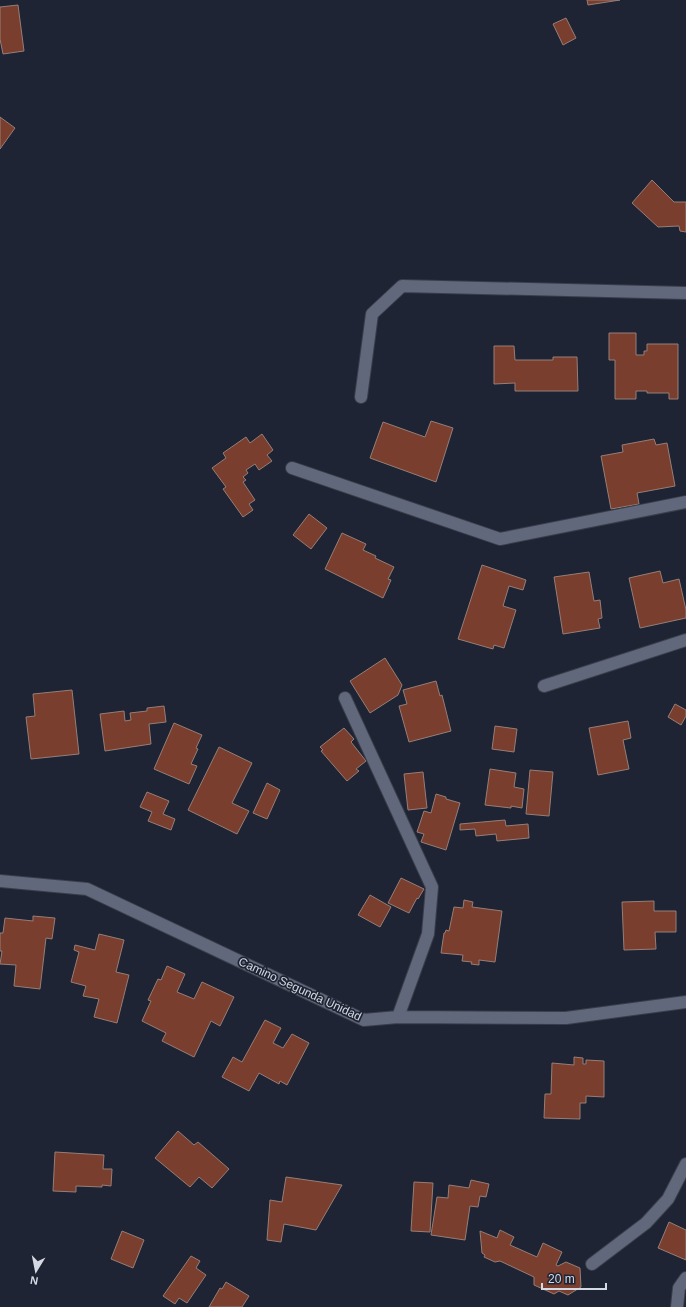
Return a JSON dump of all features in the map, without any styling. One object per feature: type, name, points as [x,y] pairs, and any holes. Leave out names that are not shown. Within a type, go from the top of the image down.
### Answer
[{"type":"street","points":[[361,397],[372,314],[402,286],[686,293]]},
{"type":"street","points":[[292,468],[500,538],[686,502]]},
{"type":"street","points":[[544,686],[686,640]]},
{"type":"street","points":[[345,698],[432,887],[428,934],[398,1017]]},
{"type":"street","name":"Camino Segunda Unidad","points":[[0,881],[87,889],[364,1020],[398,1017],[566,1018],[686,1002]]},
{"type":"street","points":[[592,1264],[646,1223],[668,1200],[686,1164]]},
{"type":"street","points":[[677,1307],[679,1288],[686,1278]]},
{"type":"building","points":[[587,0],[620,0],[588,5]]},
{"type":"building","points":[[18,5],[24,51],[3,54],[0,39],[0,7]]},
{"type":"building","points":[[566,18],[576,38],[563,45],[553,24]]},
{"type":"building","points":[[0,117],[15,128],[0,149]]},
{"type":"building","points":[[652,180],[674,202],[686,202],[686,232],[680,231],[679,226],[658,227],[632,203]]},
{"type":"building","points":[[609,333],[636,333],[636,355],[644,355],[644,351],[647,351],[647,344],[678,344],[678,399],[669,399],[669,393],[647,393],[647,391],[636,391],[636,399],[615,399],[615,360],[609,360]]},
{"type":"building","points":[[494,346],[514,346],[515,360],[553,360],[553,357],[577,357],[578,391],[515,391],[515,383],[494,384]]},
{"type":"building","points":[[431,421],[453,428],[436,482],[370,458],[383,422],[425,437]]},
{"type":"building","points":[[262,434],[273,450],[267,455],[272,461],[259,470],[255,464],[246,470],[248,473],[243,477],[246,480],[243,482],[255,500],[249,504],[253,510],[243,517],[223,489],[226,487],[212,468],[226,458],[223,453],[246,437],[250,443]]},
{"type":"building","points":[[654,439],[656,445],[667,443],[675,486],[637,493],[639,504],[611,509],[601,456],[623,452],[622,445]]},
{"type":"building","points":[[309,514],[327,528],[311,549],[293,535]]},
{"type":"building","points":[[342,533],[366,544],[363,550],[376,556],[375,558],[394,567],[388,579],[391,580],[383,598],[325,569]]},
{"type":"building","points":[[482,565],[526,580],[523,590],[509,586],[503,606],[516,610],[504,648],[494,645],[493,649],[458,639]]},
{"type":"building","points":[[660,571],[663,583],[679,579],[686,610],[686,618],[640,628],[629,578]]},
{"type":"building","points":[[589,572],[594,601],[600,600],[602,618],[598,619],[600,628],[563,634],[554,577]]},
{"type":"building","points":[[385,658],[402,685],[398,695],[370,713],[350,681]]},
{"type":"building","points":[[436,681],[440,696],[442,695],[451,731],[409,742],[399,706],[407,704],[403,690]]},
{"type":"building","points":[[72,690],[79,754],[31,759],[26,717],[35,716],[33,694]]},
{"type":"building","points":[[675,704],[686,710],[686,716],[681,725],[668,717]]},
{"type":"building","points":[[164,706],[166,722],[149,724],[151,744],[105,751],[100,714],[124,711],[125,721],[131,720],[130,713],[147,711],[147,708]]},
{"type":"building","points":[[628,721],[631,738],[623,740],[629,769],[598,775],[589,728]]},
{"type":"building","points":[[174,723],[202,735],[196,748],[198,749],[191,764],[197,766],[189,784],[154,769]]},
{"type":"building","points":[[495,726],[517,729],[514,752],[492,749]]},
{"type":"building","points":[[344,728],[354,739],[351,742],[366,761],[356,769],[359,771],[347,781],[321,751],[323,750],[320,747]]},
{"type":"building","points":[[219,747],[252,763],[232,803],[249,811],[237,834],[188,810]]},
{"type":"building","points":[[490,769],[516,773],[514,787],[524,789],[522,808],[485,805]]},
{"type":"building","points":[[530,770],[553,772],[549,816],[526,814]]},
{"type":"building","points":[[423,772],[427,808],[408,810],[404,774]]},
{"type":"building","points":[[267,783],[280,790],[267,819],[253,813]]},
{"type":"building","points":[[147,792],[169,801],[163,814],[175,819],[171,830],[148,821],[152,812],[140,807]]},
{"type":"building","points":[[436,794],[460,803],[446,850],[421,842],[424,834],[417,832],[424,811],[431,813]]},
{"type":"building","points":[[505,820],[506,826],[528,824],[529,838],[497,841],[496,834],[476,836],[475,829],[460,830],[460,824]]},
{"type":"building","points":[[401,878],[424,889],[409,913],[388,903]]},
{"type":"building","points":[[370,895],[391,907],[380,927],[358,915]]},
{"type":"building","points":[[464,900],[473,902],[472,907],[502,911],[495,962],[479,960],[479,965],[471,964],[472,962],[462,961],[463,955],[441,953],[444,933],[446,930],[449,931],[454,907],[463,908]]},
{"type":"building","points":[[654,901],[654,911],[676,911],[676,932],[655,932],[656,949],[624,950],[622,902]]},
{"type":"building","points":[[33,916],[55,918],[52,939],[46,938],[40,989],[14,986],[16,965],[0,964],[2,951],[0,951],[0,933],[3,933],[5,918],[33,921]]},
{"type":"building","points":[[99,934],[124,940],[116,972],[129,975],[117,1023],[94,1017],[99,999],[83,996],[86,986],[71,982],[79,952],[74,950],[75,945],[95,950]]},
{"type":"building","points":[[167,966],[185,974],[177,992],[194,999],[202,982],[234,997],[220,1026],[211,1021],[194,1057],[162,1041],[166,1033],[142,1021],[151,1001],[148,1000],[158,979],[161,980]]},
{"type":"building","points":[[265,1020],[281,1028],[273,1043],[283,1048],[292,1034],[309,1043],[287,1085],[280,1081],[279,1084],[259,1073],[249,1091],[222,1077],[233,1057],[242,1062]]},
{"type":"building","points":[[574,1057],[583,1058],[583,1064],[586,1064],[586,1060],[604,1061],[604,1097],[586,1096],[586,1103],[580,1103],[580,1119],[544,1118],[545,1094],[551,1094],[552,1063],[574,1065]]},
{"type":"building","points":[[178,1131],[194,1145],[198,1142],[229,1169],[212,1188],[199,1177],[190,1187],[155,1158]]},
{"type":"building","points":[[55,1152],[104,1155],[103,1169],[112,1169],[111,1186],[76,1186],[76,1192],[53,1191]]},
{"type":"building","points":[[286,1177],[342,1185],[316,1230],[284,1224],[281,1242],[267,1240],[270,1200],[282,1202]]},
{"type":"building","points":[[471,1180],[489,1184],[486,1197],[480,1196],[478,1207],[470,1206],[465,1240],[431,1235],[437,1197],[448,1198],[449,1185],[469,1188]]},
{"type":"building","points":[[414,1182],[433,1183],[430,1232],[411,1231]]},
{"type":"building","points":[[669,1222],[686,1230],[686,1260],[658,1248]]},
{"type":"building","points":[[500,1230],[514,1237],[510,1245],[537,1257],[543,1243],[562,1252],[556,1265],[558,1266],[566,1262],[580,1268],[581,1287],[568,1295],[559,1291],[554,1294],[534,1285],[534,1277],[500,1261],[495,1262],[484,1257],[485,1255],[482,1253],[480,1231],[497,1238]]},
{"type":"building","points":[[122,1231],[144,1240],[133,1268],[111,1259]]},
{"type":"building","points":[[191,1256],[200,1261],[196,1268],[206,1275],[187,1303],[179,1298],[175,1304],[163,1296]]},
{"type":"building","points":[[226,1282],[249,1296],[242,1307],[209,1307],[220,1288],[222,1289]]}]
